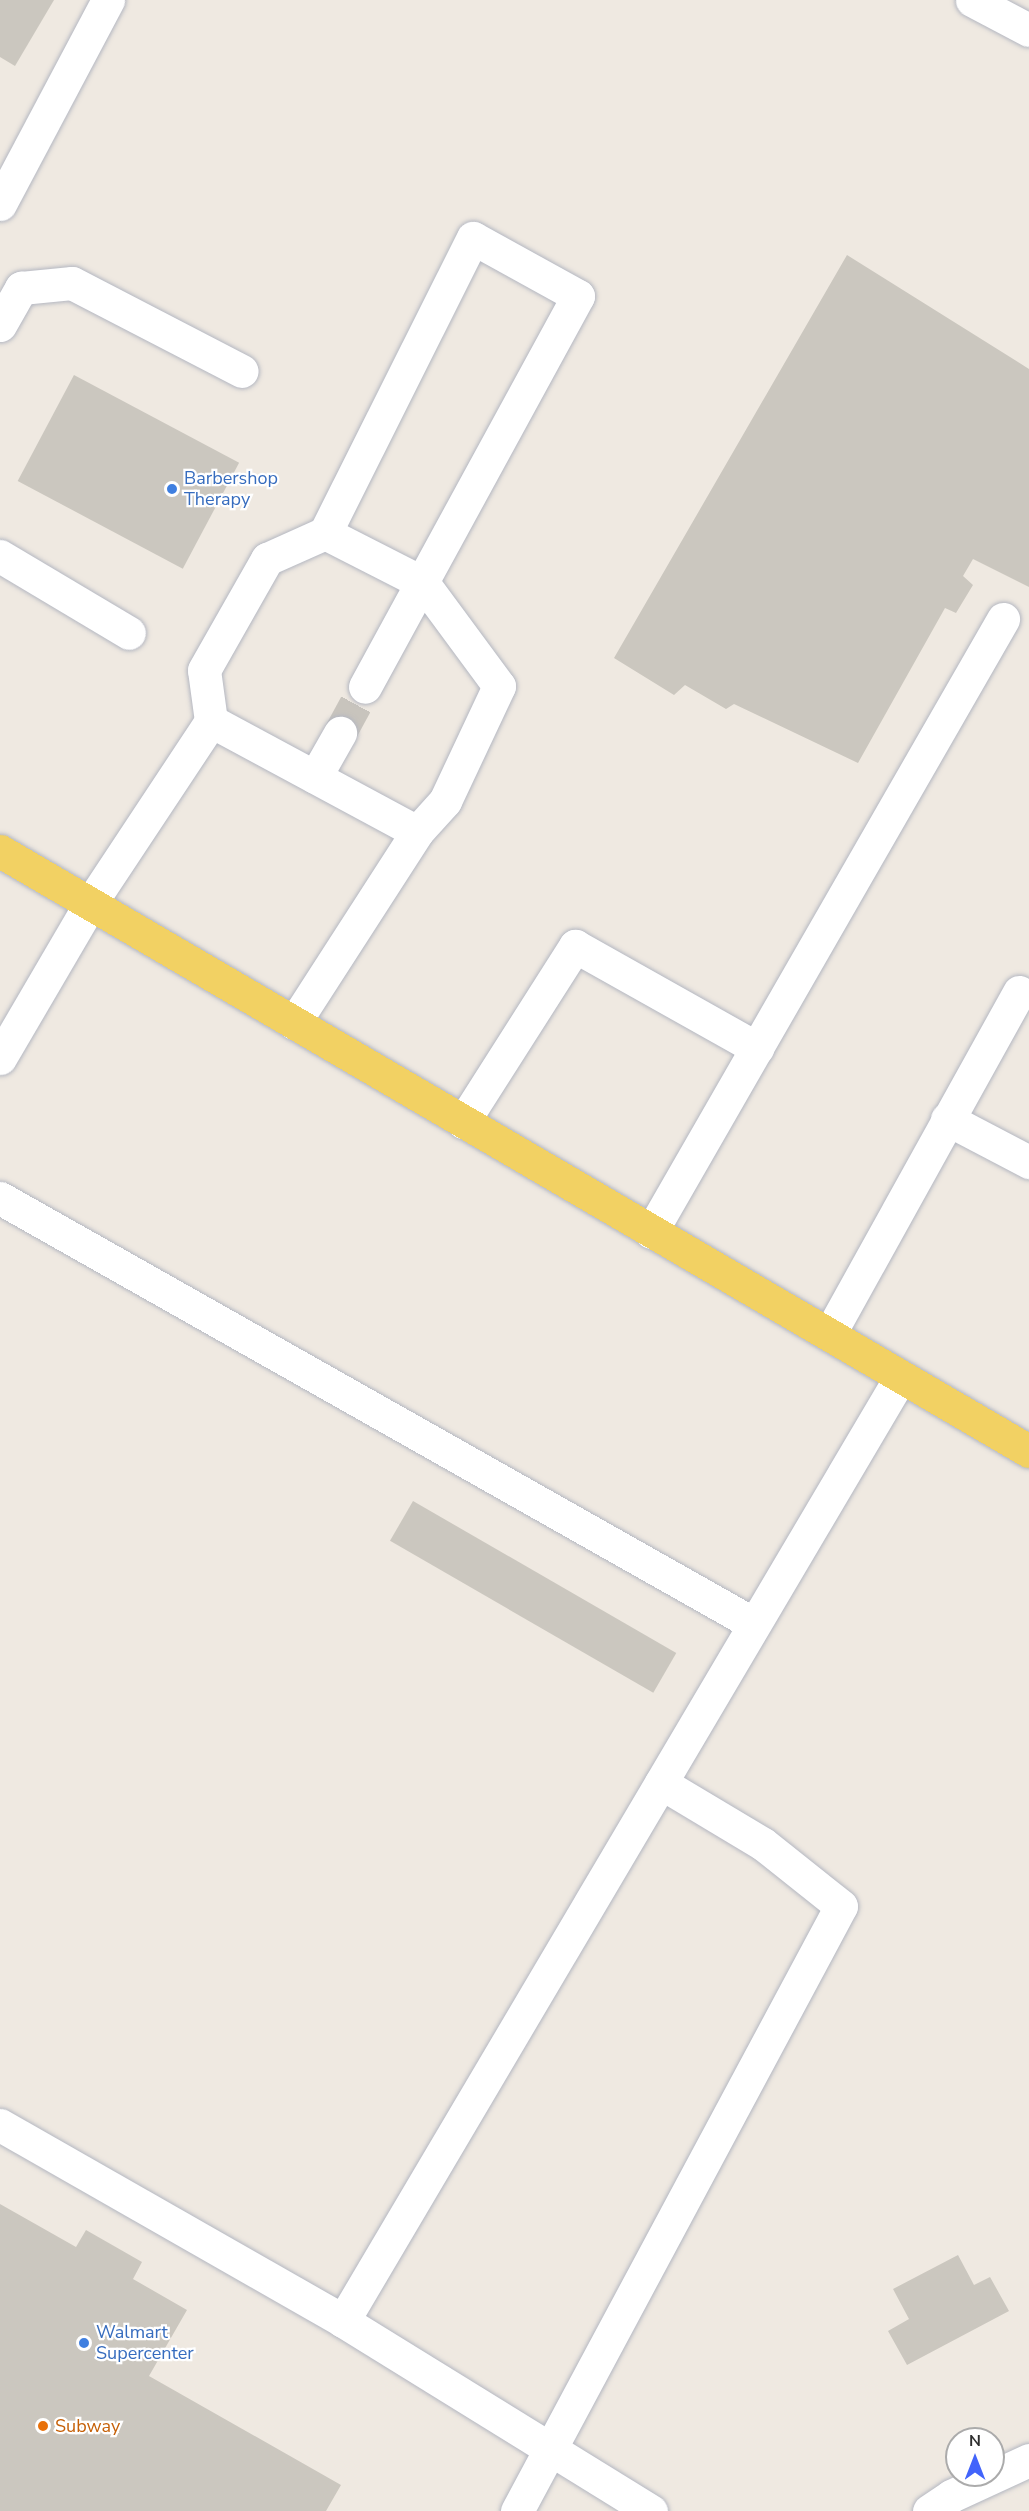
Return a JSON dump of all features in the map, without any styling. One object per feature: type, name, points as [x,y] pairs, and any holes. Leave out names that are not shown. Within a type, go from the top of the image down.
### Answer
[{"type":"main road","points":[[0,851],[651,1232],[830,1333],[900,1377],[1029,1452]]},
{"type":"street","points":[[0,204],[108,0]]},
{"type":"street","points":[[972,0],[1029,30]]},
{"type":"street","points":[[0,1058],[90,904],[211,721],[204,670],[267,559],[325,533],[473,238],[578,296],[365,687]]},
{"type":"street","points":[[0,325],[21,288],[72,283],[242,371]]},
{"type":"street","points":[[294,1023],[417,832],[445,801],[499,686],[423,583],[325,533]]},
{"type":"street","points":[[0,556],[129,633]]},
{"type":"street","points":[[651,1232],[1003,619]]},
{"type":"street","points":[[211,721],[417,832]]},
{"type":"street","points":[[315,777],[340,733]]},
{"type":"street","points":[[463,1122],[575,946],[757,1048]]},
{"type":"street","points":[[830,1333],[947,1119],[1020,992]]},
{"type":"street","points":[[947,1119],[1029,1162]]},
{"type":"street","points":[[0,1198],[754,1624]]},
{"type":"street","points":[[343,2321],[900,1377]]},
{"type":"street","points":[[517,2511],[841,1906],[763,1844],[660,1783]]},
{"type":"street","points":[[0,2125],[343,2321],[651,2511]]},
{"type":"street","points":[[929,2511],[951,2496],[1029,2460]]},
{"type":"building","points":[[0,0],[54,0],[15,66],[0,57]]},
{"type":"building","points":[[847,255],[1029,369],[1029,587],[973,559],[963,576],[973,585],[956,613],[945,608],[858,763],[734,704],[726,709],[685,685],[674,695],[614,658]]},
{"type":"building","points":[[74,375],[239,463],[183,569],[18,481]]},
{"type":"building","points":[[413,1501],[676,1653],[653,1693],[390,1541]]},
{"type":"building","name":"Walmart Supercenter","points":[[0,2204],[76,2247],[86,2230],[142,2262],[133,2279],[187,2310],[149,2376],[341,2485],[326,2511],[0,2511]]},
{"type":"building","points":[[958,2255],[974,2285],[990,2277],[1009,2311],[907,2365],[888,2331],[909,2319],[893,2289]]},
{"type":"tunnel","points":[[340,733],[365,687]]},
{"type":"place","name":"Barbershop Therapy","points":[[172,489]]},
{"type":"place","name":"Walmart Supercenter","points":[[84,2343]]},
{"type":"place","name":"Subway","points":[[43,2426]]}]
